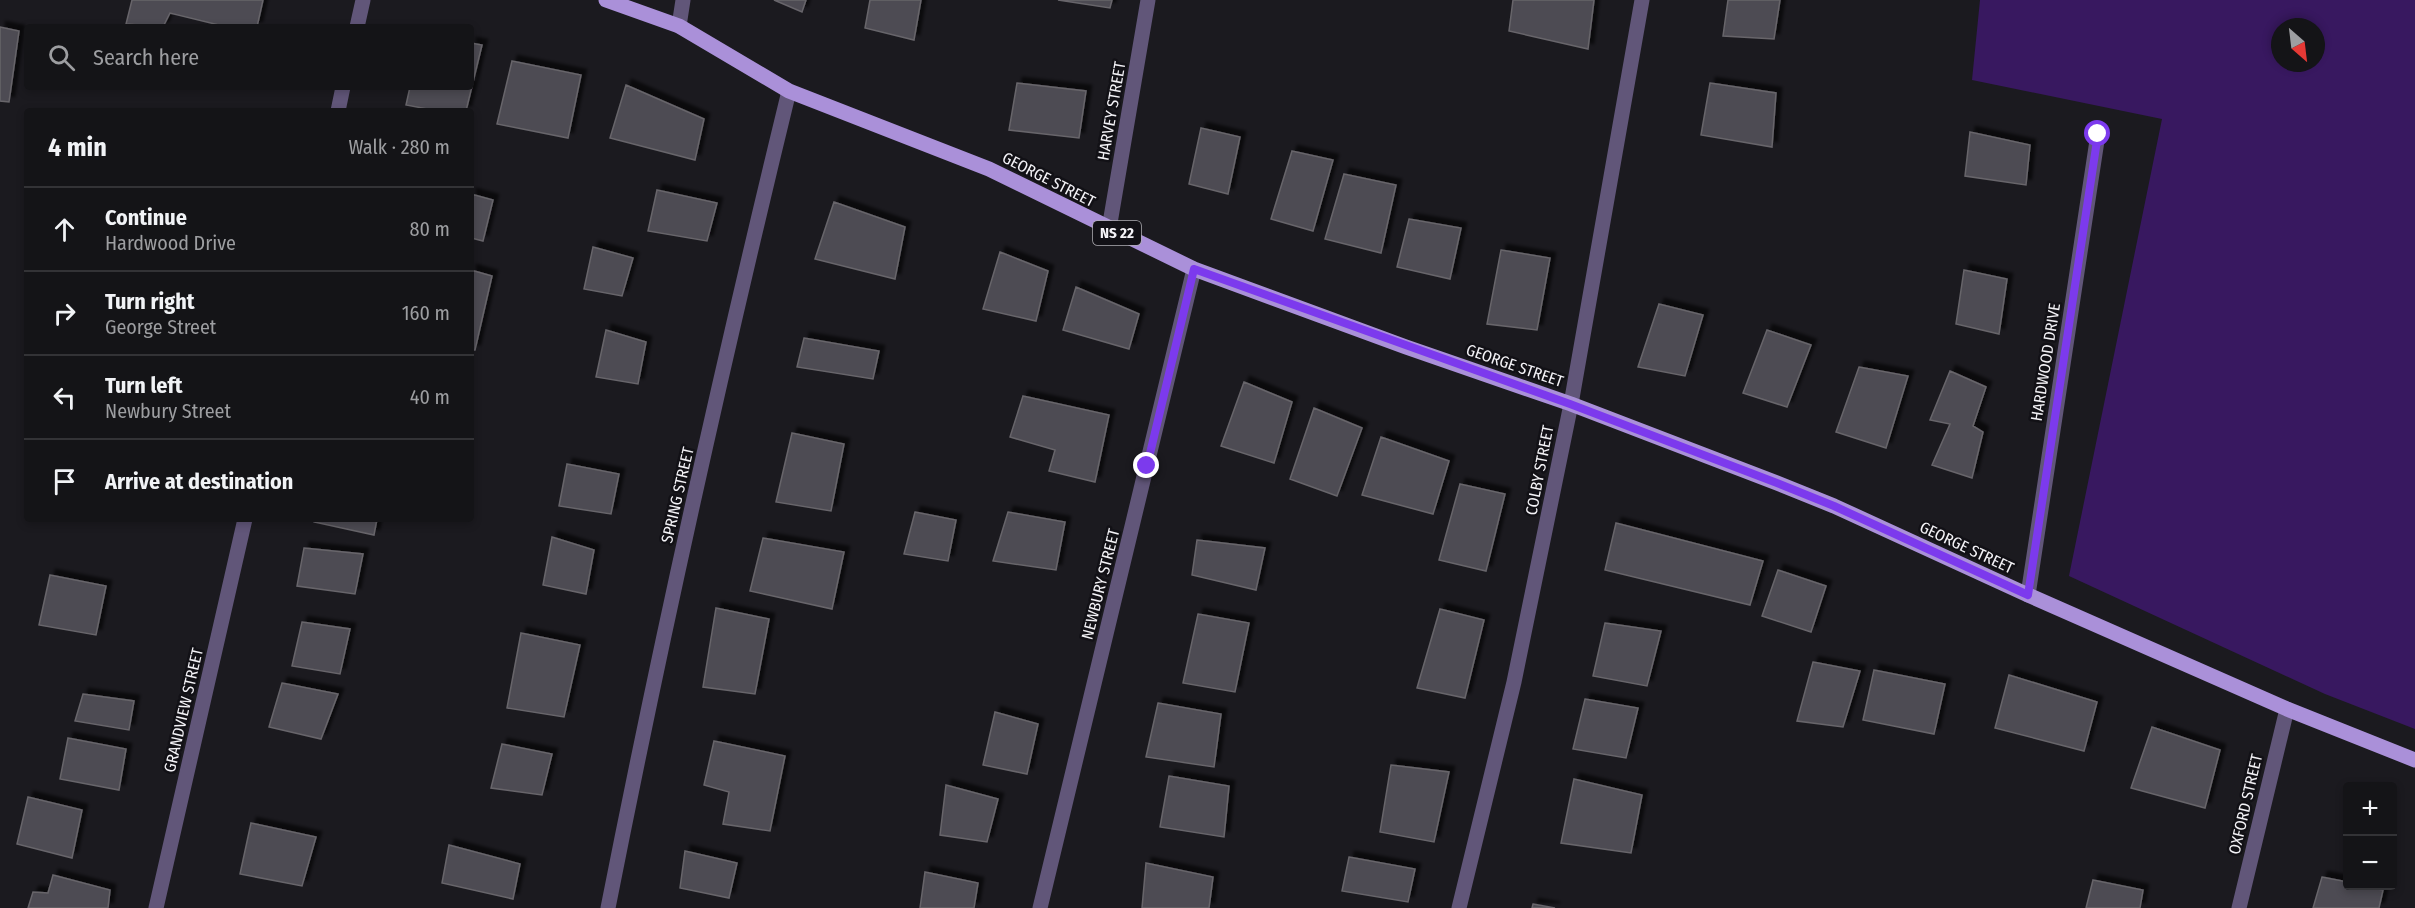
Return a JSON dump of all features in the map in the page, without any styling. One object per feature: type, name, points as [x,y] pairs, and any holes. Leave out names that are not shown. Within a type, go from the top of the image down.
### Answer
[{"type":"main road","name":"GEORGE STREET","points":[[606,0],[679,26],[789,91],[989,169],[1194,269],[1570,404],[1834,506],[2286,709],[2415,760]]},
{"type":"street","points":[[358,24],[363,0]]},
{"type":"street","points":[[679,26],[683,0]]},
{"type":"street","name":"HARVEY STREET","points":[[1109,229],[1148,0]]},
{"type":"street","name":"COLBY STREET","points":[[1459,908],[1514,682],[1570,404],[1642,0]]},
{"type":"street","points":[[339,108],[342,90]]},
{"type":"street","name":"SPRING STREET","points":[[608,908],[654,679],[737,304],[789,91]]},
{"type":"street","name":"HARDWOOD DRIVE","points":[[2028,595],[2098,134]]},
{"type":"street","name":"NEWBURY STREET","points":[[1040,908],[1194,269]]},
{"type":"street","name":"GRANDVIEW STREET","points":[[156,908],[244,522]]},
{"type":"street","name":"OXFORD STREET","points":[[2240,908],[2286,709]]},
{"type":"shaded area","points":[[1980,0],[2415,0],[2415,729],[2325,694],[2069,576],[2162,119],[1972,80]]},
{"type":"building","points":[[132,0],[263,0],[258,24],[215,24],[170,13],[164,24],[126,24]]},
{"type":"building","points":[[774,0],[806,0],[802,12]]},
{"type":"building","points":[[870,0],[921,0],[914,40],[865,28]]},
{"type":"building","points":[[1058,0],[1112,0],[1110,8]]},
{"type":"building","points":[[1513,0],[1594,0],[1588,49],[1509,31]]},
{"type":"building","points":[[1728,0],[1780,0],[1774,39],[1723,36]]},
{"type":"building","points":[[0,27],[19,31],[9,102],[0,101]]},
{"type":"building","points":[[474,44],[482,45],[474,78]]},
{"type":"building","points":[[512,61],[581,75],[568,138],[497,124]]},
{"type":"building","points":[[1017,83],[1086,91],[1079,138],[1009,130]]},
{"type":"building","points":[[1710,83],[1776,93],[1772,147],[1701,135]]},
{"type":"building","points":[[626,85],[704,119],[695,160],[610,138]]},
{"type":"building","points":[[409,90],[471,90],[467,108],[422,108],[406,105]]},
{"type":"building","points":[[1201,128],[1240,137],[1228,194],[1189,184]]},
{"type":"building","points":[[1970,132],[2030,145],[2026,185],[1965,176]]},
{"type":"building","points":[[1292,151],[1333,160],[1313,231],[1271,219]]},
{"type":"building","points":[[1344,174],[1396,185],[1381,253],[1325,239]]},
{"type":"building","points":[[657,190],[717,203],[707,241],[648,231]]},
{"type":"building","points":[[474,195],[493,200],[483,241],[474,239]]},
{"type":"building","points":[[834,202],[905,227],[895,279],[815,259]]},
{"type":"building","points":[[1409,219],[1461,228],[1450,279],[1397,267]]},
{"type":"building","points":[[593,247],[633,258],[622,296],[584,289]]},
{"type":"building","points":[[1501,250],[1550,258],[1537,330],[1487,324]]},
{"type":"building","points":[[1000,252],[1048,271],[1036,321],[983,309]]},
{"type":"building","points":[[1964,270],[2007,279],[1999,334],[1956,324]]},
{"type":"building","points":[[474,271],[492,276],[474,350]]},
{"type":"building","points":[[1076,287],[1139,314],[1129,349],[1063,330]]},
{"type":"building","points":[[1659,304],[1703,315],[1685,376],[1638,367]]},
{"type":"building","points":[[606,330],[646,342],[638,384],[596,377]]},
{"type":"building","points":[[1767,330],[1811,345],[1787,407],[1743,393]]},
{"type":"building","points":[[804,338],[879,351],[873,379],[797,367]]},
{"type":"building","points":[[1859,367],[1908,376],[1886,448],[1836,432]]},
{"type":"building","points":[[1950,371],[1986,387],[1973,426],[1983,432],[1972,478],[1932,465],[1950,424],[1930,420]]},
{"type":"building","points":[[1244,382],[1292,402],[1274,463],[1221,446]]},
{"type":"building","points":[[1023,396],[1109,415],[1095,482],[1049,471],[1055,450],[1010,437]]},
{"type":"building","points":[[1314,408],[1362,428],[1337,496],[1290,479]]},
{"type":"building","points":[[792,433],[844,444],[831,511],[776,502]]},
{"type":"building","points":[[1381,437],[1449,461],[1433,514],[1362,495]]},
{"type":"building","points":[[567,464],[619,474],[611,514],[559,506]]},
{"type":"building","points":[[1460,484],[1505,494],[1486,571],[1439,560]]},
{"type":"building","points":[[915,512],[956,520],[948,561],[904,554]]},
{"type":"building","points":[[1008,512],[1065,522],[1056,570],[993,561]]},
{"type":"building","points":[[314,522],[376,522],[374,535]]},
{"type":"building","points":[[1616,523],[1763,561],[1750,605],[1605,570]]},
{"type":"building","points":[[552,537],[594,550],[586,594],[543,585]]},
{"type":"building","points":[[763,538],[844,552],[832,609],[750,591]]},
{"type":"building","points":[[1197,540],[1265,548],[1256,590],[1192,575]]},
{"type":"building","points":[[304,548],[363,554],[355,594],[297,586]]},
{"type":"building","points":[[1778,570],[1826,586],[1811,632],[1762,616]]},
{"type":"building","points":[[50,575],[106,586],[96,635],[39,625]]},
{"type":"building","points":[[716,608],[769,619],[755,694],[703,687]]},
{"type":"building","points":[[1440,609],[1484,620],[1465,698],[1417,688]]},
{"type":"building","points":[[1198,614],[1249,623],[1235,692],[1183,683]]},
{"type":"building","points":[[302,622],[350,629],[340,674],[292,666]]},
{"type":"building","points":[[1605,623],[1661,631],[1647,686],[1593,676]]},
{"type":"building","points":[[521,633],[580,645],[564,717],[507,708]]},
{"type":"building","points":[[1813,662],[1860,671],[1843,727],[1797,721]]},
{"type":"building","points":[[1874,670],[1945,684],[1934,734],[1863,720]]},
{"type":"building","points":[[2009,675],[2097,702],[2084,751],[1995,728]]},
{"type":"building","points":[[282,683],[338,694],[321,739],[269,727]]},
{"type":"building","points":[[83,694],[134,701],[129,730],[75,721]]},
{"type":"building","points":[[1585,699],[1638,708],[1626,758],[1573,749]]},
{"type":"building","points":[[1158,703],[1221,714],[1214,767],[1146,757]]},
{"type":"building","points":[[995,712],[1038,724],[1027,774],[983,765]]},
{"type":"building","points":[[2152,727],[2220,750],[2205,808],[2131,788]]},
{"type":"building","points":[[68,738],[126,749],[119,790],[60,779]]},
{"type":"building","points":[[714,741],[785,756],[770,831],[723,824],[729,792],[704,785]]},
{"type":"building","points":[[502,744],[552,754],[542,795],[491,788]]},
{"type":"building","points":[[1391,765],[1449,772],[1434,842],[1380,832]]},
{"type":"building","points":[[1169,776],[1229,786],[1224,837],[1160,827]]},
{"type":"building","points":[[1574,779],[1642,795],[1631,853],[1561,843]]},
{"type":"building","points":[[946,785],[998,799],[987,842],[940,835]]},
{"type":"building","points":[[28,797],[82,810],[72,858],[17,844]]},
{"type":"building","points":[[251,823],[316,837],[302,886],[240,874]]},
{"type":"building","points":[[449,845],[520,864],[513,899],[442,883]]},
{"type":"building","points":[[685,851],[737,863],[729,898],[680,888]]},
{"type":"building","points":[[1349,857],[1415,869],[1408,902],[1342,891]]},
{"type":"building","points":[[1146,863],[1213,877],[1209,908],[1142,908]]},
{"type":"building","points":[[925,872],[978,883],[974,908],[920,908]]},
{"type":"building","points":[[53,875],[110,890],[108,908],[28,908],[33,892],[48,893]]},
{"type":"building","points":[[2322,877],[2343,881],[2343,890],[2383,890],[2379,908],[2313,908]]},
{"type":"building","points":[[2093,880],[2143,890],[2140,908],[2086,908]]},
{"type":"building","points":[[1533,904],[1555,908],[1532,908]]},
{"type":"route","points":[[1147,466],[1194,269],[1570,404],[1777,483],[1834,506],[2028,595],[2098,134]]}]
